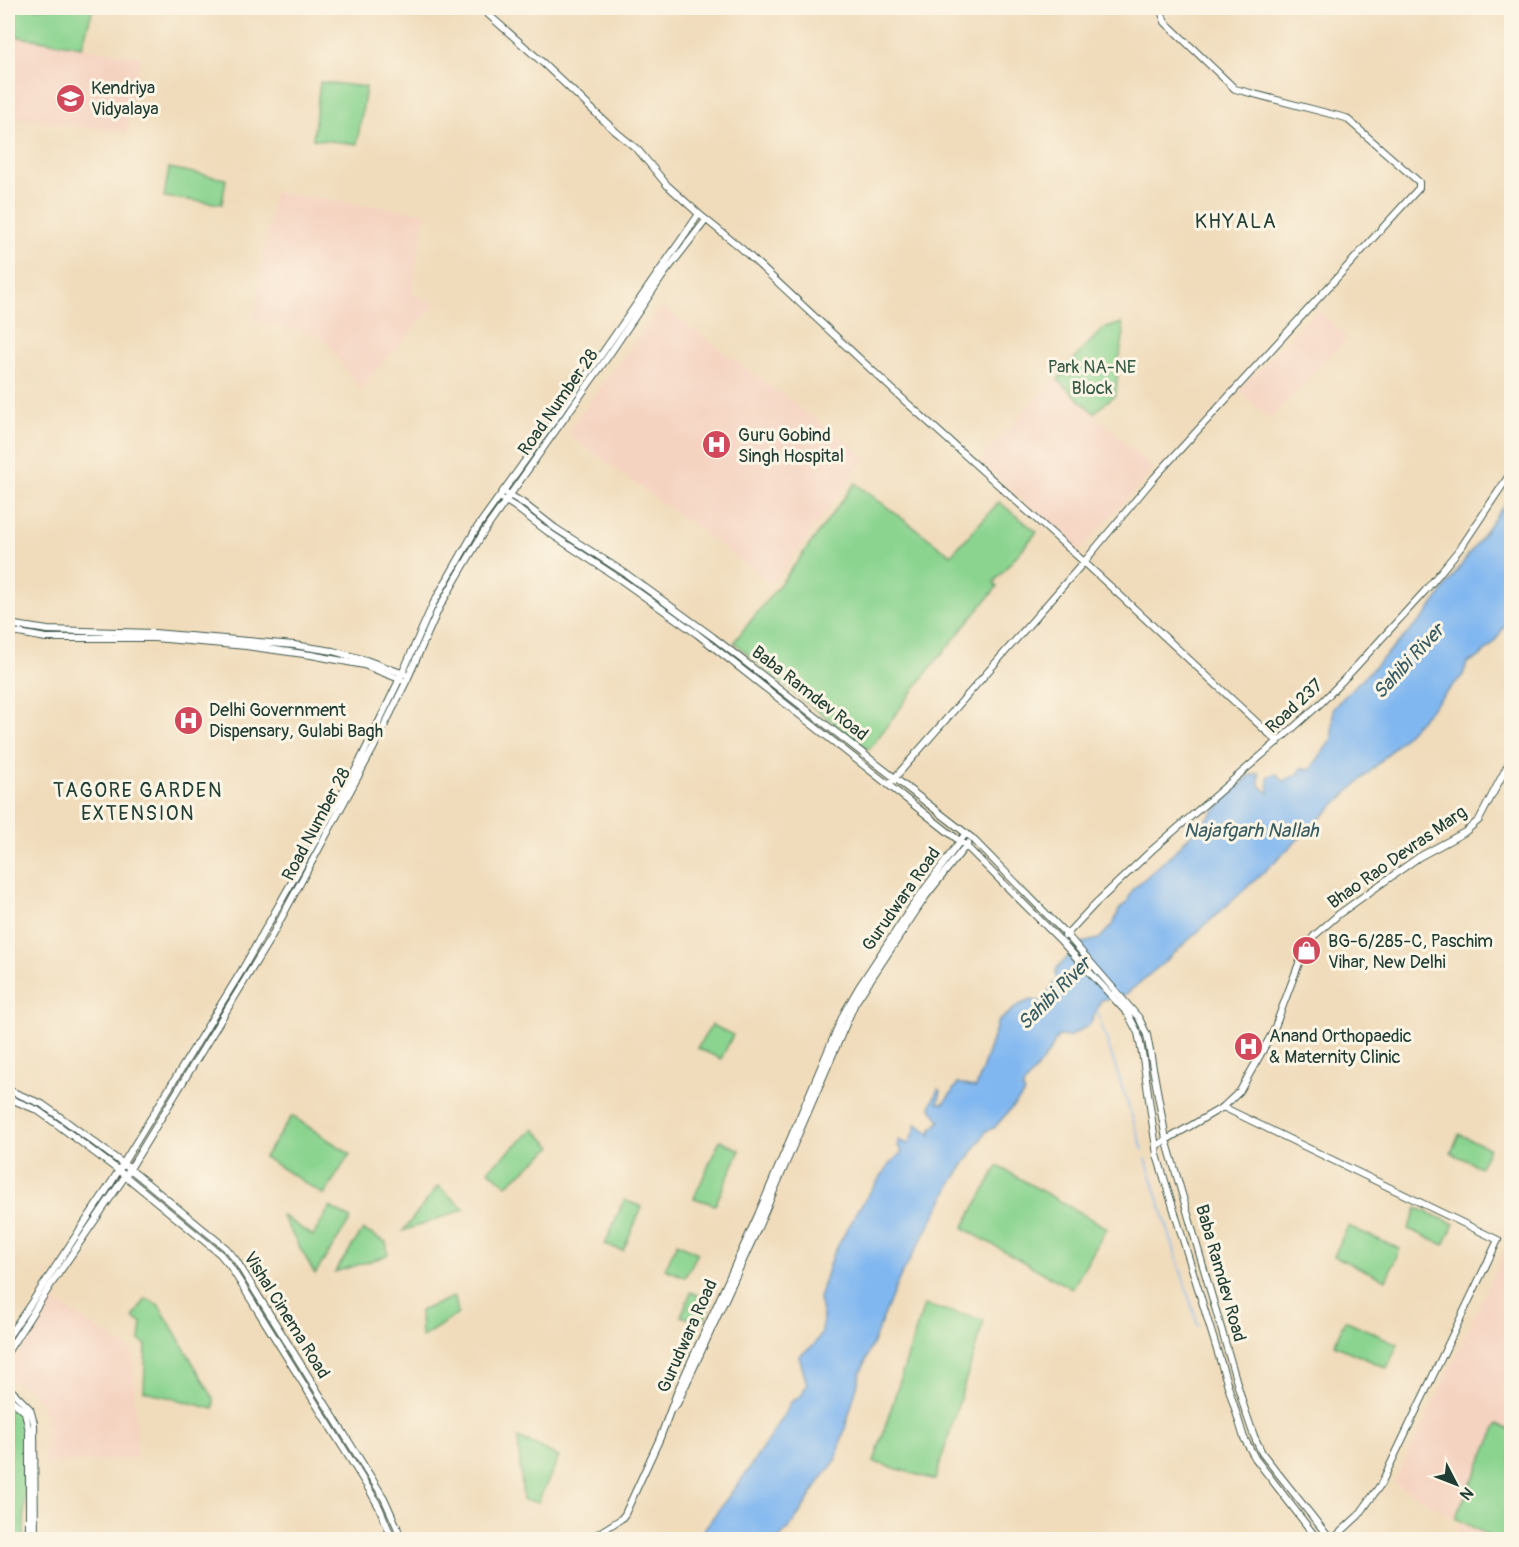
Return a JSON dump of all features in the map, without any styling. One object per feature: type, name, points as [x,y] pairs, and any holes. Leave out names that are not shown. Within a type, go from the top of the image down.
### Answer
[{"type":"street","points":[[481,8],[638,150],[668,185],[699,214],[741,248],[1278,742]]},
{"type":"street","points":[[889,785],[1159,473],[1419,188],[1419,182],[1346,118],[1235,89],[1165,22],[1160,8]]},
{"type":"street","name":"Road Number 28","points":[[8,1351],[130,1169],[270,939],[367,761],[404,678],[433,604],[476,529],[699,214]]},
{"type":"street","name":"Road Number 28","points":[[8,1337],[123,1163],[236,980],[356,769],[439,608],[483,533],[664,274],[706,220]]},
{"type":"street","name":"Road 237","points":[[1061,940],[1152,850],[1322,702],[1425,591],[1462,546],[1512,471]]},
{"type":"street","name":"Baba Ramdev Road","points":[[501,494],[634,580],[721,642],[969,836],[1067,935],[1139,1018],[1147,1035],[1166,1139],[1254,1436],[1262,1453],[1332,1539]]},
{"type":"street","points":[[508,497],[551,534],[697,634],[963,844],[1061,940],[1114,1000],[1122,1001],[1138,1033],[1157,1155],[1244,1438],[1255,1458],[1318,1539]]},
{"type":"street","points":[[8,624],[48,630],[154,633],[294,645],[333,651],[366,660],[404,678]]},
{"type":"street","points":[[8,631],[46,638],[154,638],[246,646],[364,665],[404,678]]},
{"type":"street","points":[[758,682],[764,676]]},
{"type":"street","name":"Bhao Rao Devras Marg","points":[[1156,1146],[1223,1107],[1240,1091],[1273,1032],[1304,950],[1314,936],[1339,914],[1419,857],[1465,832],[1479,820],[1512,757]]},
{"type":"street","name":"Gurudwara Road","points":[[588,1539],[621,1519],[625,1514],[672,1409],[677,1404],[758,1230],[855,1002],[969,836]]},
{"type":"street","name":"Vishal Cinema Road","points":[[8,1090],[42,1104],[123,1163],[226,1248],[236,1260],[384,1498],[401,1539]]},
{"type":"street","name":"Vishal Cinema Road","points":[[8,1098],[37,1110],[118,1170],[220,1254],[230,1266],[375,1499],[393,1539]]},
{"type":"street","points":[[1223,1107],[1498,1240],[1381,1484],[1359,1515],[1332,1539]]},
{"type":"street","points":[[8,1387],[25,1403],[29,1416],[35,1539]]},
{"type":"street","points":[[8,1397],[29,1416]]},
{"type":"street","points":[[29,1539],[32,1500]]},
{"type":"shaded area","name":"Kendriya Vidyalaya","points":[[12,36],[140,57],[127,132],[8,117],[8,80]]},
{"type":"shaded area","points":[[274,192],[425,213],[412,293],[436,304],[360,389],[327,343],[318,335],[253,321]]},
{"type":"shaded area","name":"Guru Gobind Singh Hospital","points":[[661,306],[867,457],[773,584],[567,433]]},
{"type":"shaded area","points":[[1318,309],[1347,338],[1269,419],[1239,390]]},
{"type":"shaded area","points":[[1054,378],[1154,469],[1079,552],[979,461]]},
{"type":"shaded area","points":[[1508,1243],[1511,1244],[1511,1431],[1498,1425],[1455,1518],[1394,1483]]},
{"type":"shaded area","points":[[53,1300],[133,1352],[137,1458],[44,1464],[45,1412],[29,1392],[8,1377],[8,1372]]},
{"type":"shaded area","points":[[1461,1522],[1495,1539],[1452,1539]]},
{"type":"green space","points":[[8,8],[93,8],[82,47],[8,35]]},
{"type":"green space","points":[[320,82],[366,87],[357,144],[313,139]]},
{"type":"green space","points":[[169,168],[226,179],[222,204],[164,197]]},
{"type":"green space","name":"Park NA-NE Block","points":[[1122,323],[1124,333],[1116,394],[1094,413],[1058,380],[1080,352],[1103,329]]},
{"type":"green space","points":[[855,483],[951,555],[999,502],[1037,532],[994,582],[997,587],[927,672],[869,750],[773,677],[734,642]]},
{"type":"green space","points":[[712,1025],[733,1035],[721,1059],[697,1048]]},
{"type":"green space","points":[[292,1116],[350,1154],[324,1195],[264,1157]]},
{"type":"green space","points":[[534,1129],[552,1147],[507,1185],[488,1170]]},
{"type":"green space","points":[[1459,1134],[1489,1148],[1480,1167],[1451,1153]]},
{"type":"green space","points":[[720,1140],[740,1150],[715,1205],[694,1198]]},
{"type":"green space","points":[[998,1166],[1107,1228],[1072,1289],[963,1228]]},
{"type":"green space","points":[[438,1186],[465,1209],[403,1231]]},
{"type":"green space","points":[[624,1200],[642,1207],[623,1251],[605,1244]]},
{"type":"green space","points":[[330,1207],[351,1219],[315,1274],[281,1215],[313,1236]]},
{"type":"green space","points":[[1417,1208],[1454,1224],[1444,1245],[1408,1229]]},
{"type":"green space","points":[[1348,1226],[1400,1249],[1386,1280],[1334,1256]]},
{"type":"green space","points":[[363,1230],[386,1242],[388,1254],[335,1272]]},
{"type":"green space","points":[[677,1243],[698,1253],[685,1277],[665,1269]]},
{"type":"green space","points":[[691,1292],[711,1302],[703,1323],[681,1316]]},
{"type":"green space","points":[[455,1296],[458,1314],[421,1338],[420,1311]]},
{"type":"green space","points":[[146,1298],[159,1305],[214,1399],[214,1409],[144,1391],[146,1345],[140,1341],[142,1323],[133,1318]]},
{"type":"green space","points":[[924,1305],[984,1320],[935,1480],[874,1462]]},
{"type":"green space","points":[[1345,1320],[1398,1344],[1387,1368],[1334,1345]]},
{"type":"green space","points":[[8,1403],[22,1414],[26,1432],[24,1539],[8,1539]]},
{"type":"green space","points":[[1498,1424],[1511,1431],[1511,1539],[1495,1539],[1455,1518]]},
{"type":"green space","points":[[518,1438],[559,1457],[538,1502],[523,1500]]},
{"type":"water","name":"Najafgarh Nallah","points":[[1511,500],[1511,617],[1492,645],[1478,658],[1467,663],[1463,675],[1380,762],[1162,964],[1126,994],[1101,1000],[1090,1024],[1069,1037],[1058,1036],[1050,1051],[1022,1088],[1025,1093],[994,1128],[987,1130],[953,1181],[899,1279],[861,1372],[836,1460],[796,1519],[779,1539],[696,1540],[747,1472],[791,1402],[801,1396],[807,1384],[799,1356],[814,1345],[822,1332],[823,1317],[819,1298],[832,1256],[860,1207],[889,1165],[902,1152],[898,1146],[898,1140],[908,1144],[916,1124],[931,1135],[931,1130],[940,1121],[930,1107],[938,1089],[941,1091],[938,1103],[944,1103],[958,1083],[976,1088],[998,1022],[1019,1005],[1031,1000],[1045,1002],[1049,990],[1056,981],[1056,969],[1082,943],[1099,939],[1114,923],[1119,910],[1127,902],[1133,889],[1170,856],[1249,776],[1259,773],[1259,785],[1269,793],[1268,776],[1277,774],[1284,781],[1298,774],[1301,768],[1310,770],[1332,739],[1333,708],[1426,615],[1506,502]]},
{"type":"waterway","points":[[1096,1008],[1143,1150]]},
{"type":"waterway","points":[[1146,1159],[1198,1326]]},
{"type":"place","name":"Kendriya Vidyalaya","points":[[70,98]]},
{"type":"place","name":"Guru Gobind Singh Hospital","points":[[717,445]]},
{"type":"place","name":"Delhi Government Dispensary, Gulabi Bagh","points":[[188,720]]},
{"type":"place","name":"BG-6/285-C, Paschim Vihar, New Delhi","points":[[1307,951]]},
{"type":"place","name":"Anand Orthopaedic & Maternity Clinic","points":[[1248,1046]]},
{"type":"district","name":"KHYALA","points":[[1236,221]]},
{"type":"district","name":"TAGORE GARDEN EXTENSION","points":[[138,802]]},
{"type":"water label","name":"Sahibi River","points":[[1408,661]]},
{"type":"water label","name":"Sahibi River","points":[[1054,993]]}]
